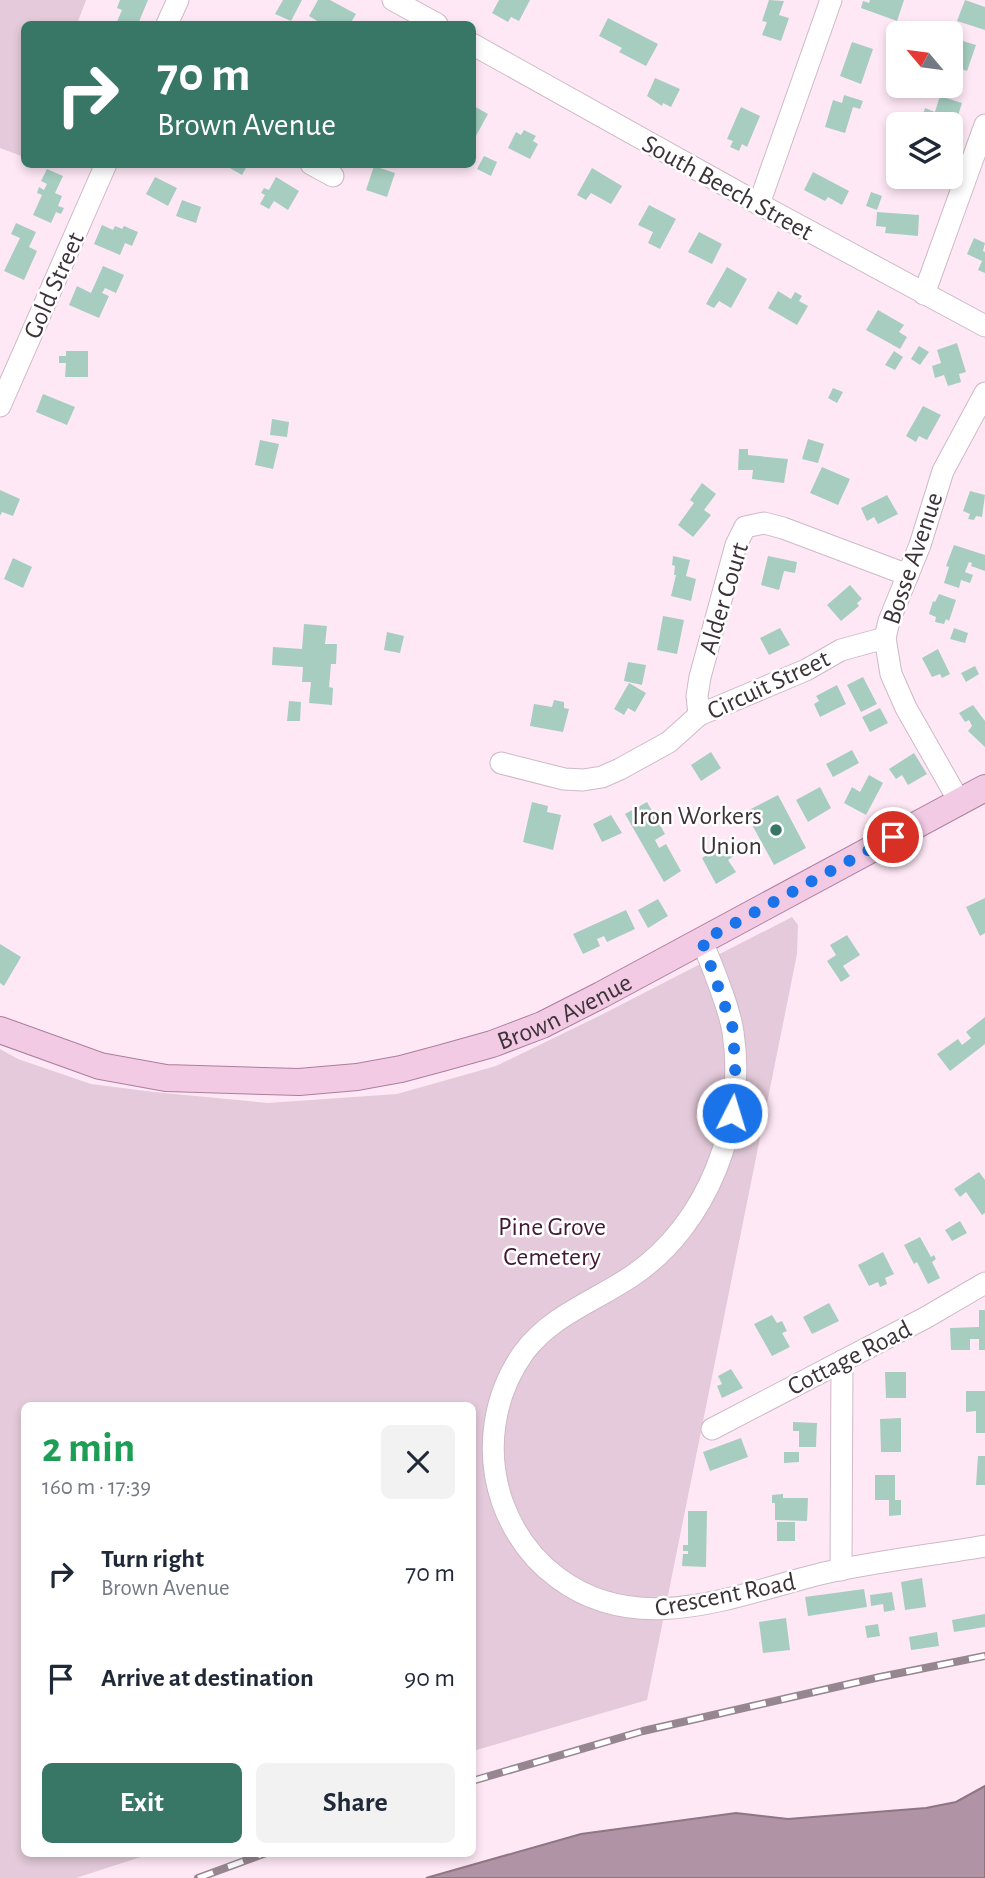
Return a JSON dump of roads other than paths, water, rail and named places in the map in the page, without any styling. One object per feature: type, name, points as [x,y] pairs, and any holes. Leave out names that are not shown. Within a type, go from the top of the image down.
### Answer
[{"type":"main road","name":"Brown Avenue","points":[[0,1031],[100,1066],[166,1078],[299,1082],[357,1077],[401,1069],[492,1044],[542,1025],[985,788]]},
{"type":"street","points":[[168,21],[177,0]]},
{"type":"street","points":[[393,0],[432,21]]},
{"type":"street","points":[[759,204],[831,0]]},
{"type":"street","name":"South Beech Street","points":[[476,46],[985,326]]},
{"type":"street","points":[[924,294],[985,125]]},
{"type":"street","name":"Gold Street","points":[[0,406],[104,168]]},
{"type":"street","points":[[318,168],[333,176]]},
{"type":"street","name":"Bosse Avenue","points":[[959,801],[906,708],[891,674],[885,638],[943,471],[985,393]]},
{"type":"street","name":"Alder Court","points":[[699,715],[697,696],[703,664],[736,545],[745,527],[764,523],[783,528],[908,575]]},
{"type":"street","name":"Circuit Street","points":[[501,763],[564,779],[602,777],[669,741],[699,715],[785,679],[841,650],[885,638]]},
{"type":"street","name":"Crescent Road","points":[[702,941],[733,1029],[735,1058],[736,1086],[732,1113],[715,1170],[688,1220],[663,1250],[634,1275],[550,1325],[524,1353],[506,1385],[495,1422],[493,1440],[496,1478],[507,1514],[526,1547],[538,1561],[566,1584],[583,1594],[619,1607],[638,1610],[676,1609],[841,1570],[985,1546]]},
{"type":"street","name":"Cottage Road","points":[[712,1429],[925,1318],[985,1283]]},
{"type":"street","points":[[841,1570],[842,1361]]},
{"type":"railway","points":[[476,1780],[643,1731],[985,1656]]},
{"type":"railway","points":[[198,1878],[255,1857]]},
{"type":"place","name":"Iron Workers Union","points":[[776,830]]},
{"type":"park label","name":"Pine Grove Cemetery","points":[[552,1241]]}]
